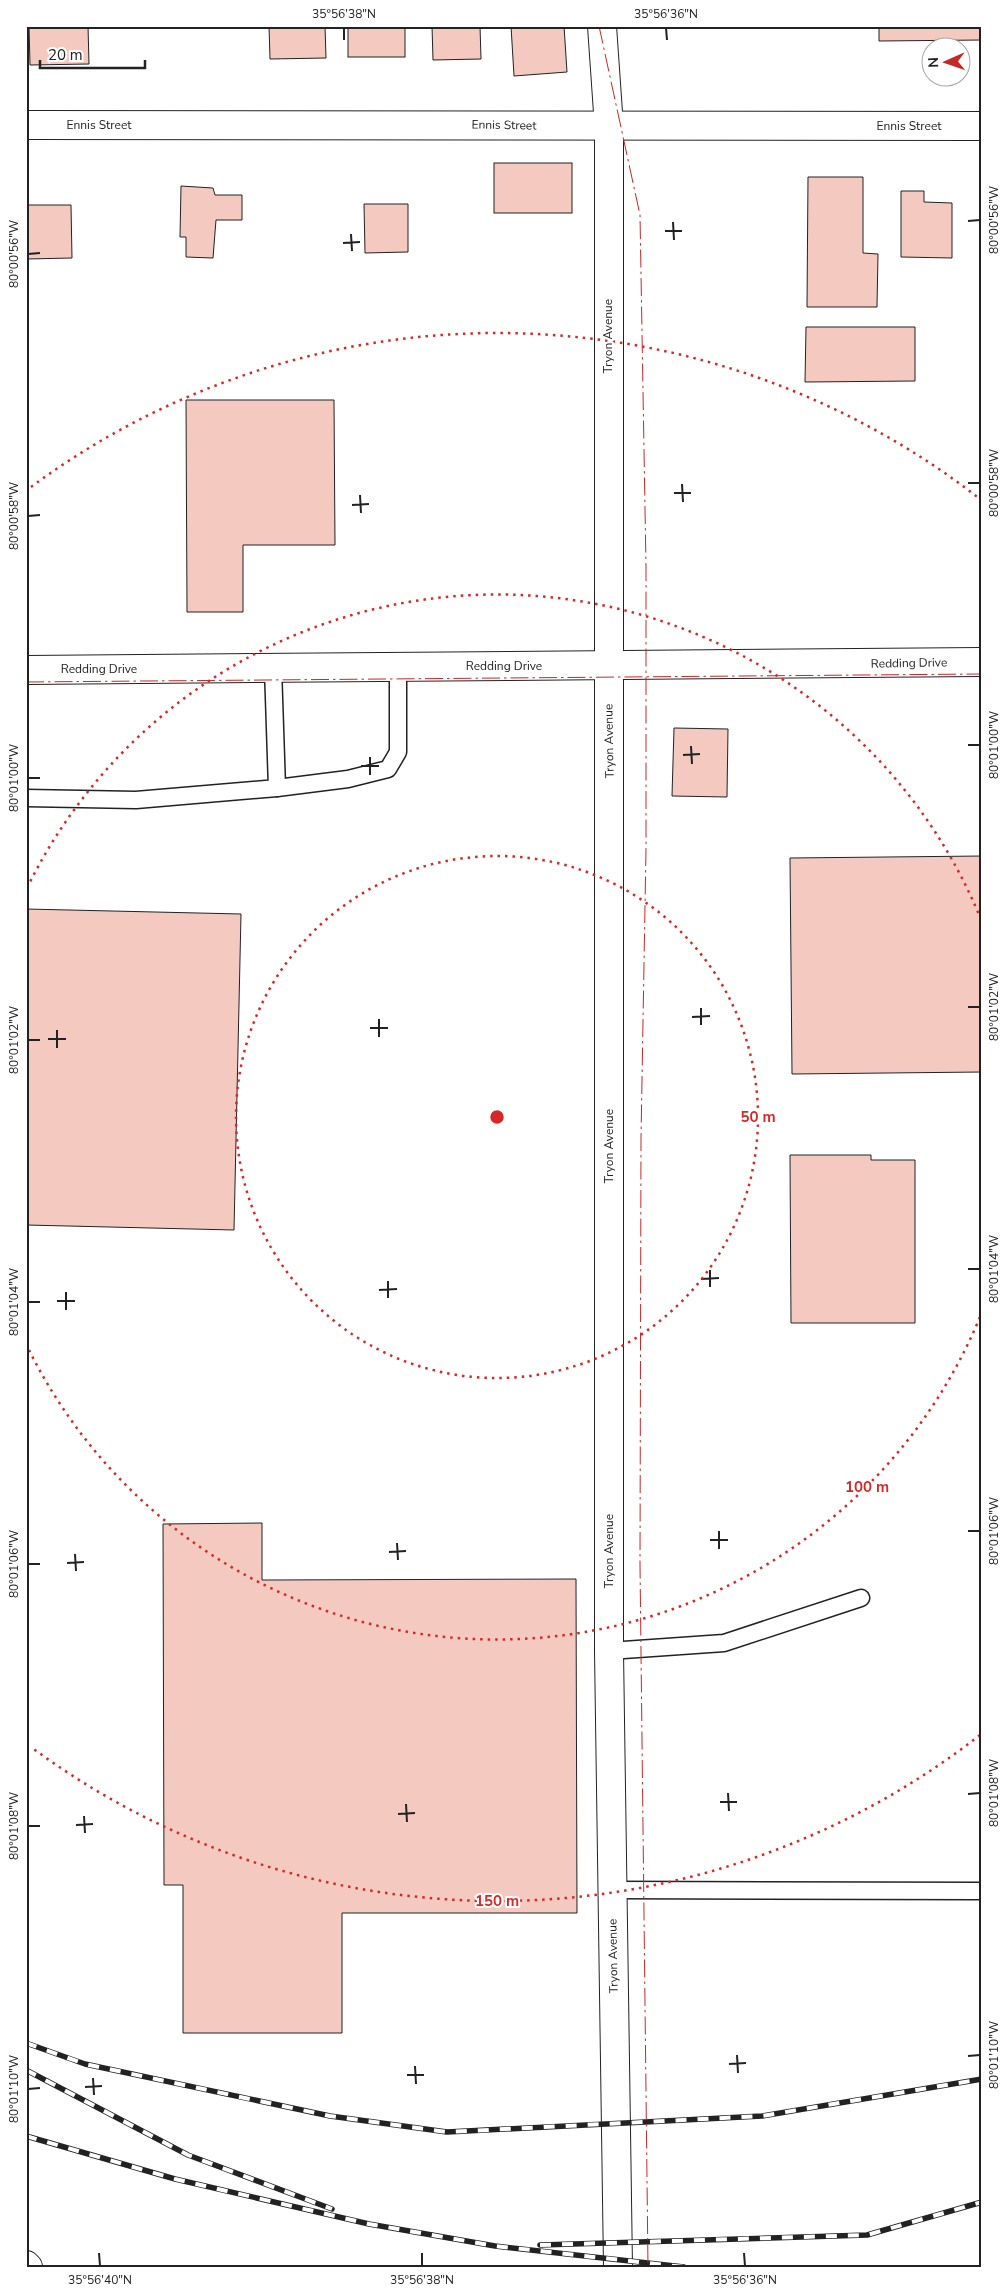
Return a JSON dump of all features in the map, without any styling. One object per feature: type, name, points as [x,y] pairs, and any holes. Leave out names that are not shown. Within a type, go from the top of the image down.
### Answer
[{"type":"street","name":"Tryon Avenue","points":[[602,26],[608,128],[610,860],[609,1651],[618,2267]]},
{"type":"street","name":"Ennis Street","points":[[26,125],[440,124],[608,128],[982,126]]},
{"type":"street","name":"Redding Drive","points":[[26,670],[982,662]]},
{"type":"lane","points":[[26,798],[136,800],[277,788],[348,779],[388,769],[398,752],[398,667]]},
{"type":"lane","points":[[274,668],[277,788]]},
{"type":"lane","points":[[609,1651],[724,1643],[861,1598]]},
{"type":"lane","points":[[612,1890],[982,1891]]},
{"type":"building","points":[[29,26],[88,26],[89,64],[30,65]]},
{"type":"building","points":[[269,26],[325,26],[326,58],[270,59]]},
{"type":"building","points":[[348,26],[405,26],[405,57],[348,57]]},
{"type":"building","points":[[432,26],[480,26],[481,59],[433,60]]},
{"type":"building","points":[[511,26],[564,26],[567,72],[514,76]]},
{"type":"building","points":[[879,26],[982,26],[982,40],[970,40],[970,38],[920,38],[920,41],[879,41]]},
{"type":"building","points":[[494,163],[572,163],[572,213],[494,213]]},
{"type":"building","points":[[808,177],[863,177],[863,253],[878,254],[877,307],[807,307]]},
{"type":"building","points":[[181,186],[213,188],[215,195],[242,195],[242,220],[216,220],[213,258],[186,257],[186,237],[180,237]]},
{"type":"building","points":[[901,191],[924,191],[924,202],[952,203],[952,258],[901,257]]},
{"type":"building","points":[[364,204],[408,204],[408,252],[365,253]]},
{"type":"building","points":[[26,205],[71,205],[72,258],[26,259]]},
{"type":"building","points":[[806,327],[915,327],[915,381],[805,382]]},
{"type":"building","points":[[186,400],[334,400],[335,545],[243,545],[243,612],[187,612]]},
{"type":"building","points":[[674,728],[728,729],[727,797],[672,796]]},
{"type":"building","points":[[982,856],[982,1072],[792,1074],[790,858]]},
{"type":"building","points":[[26,909],[241,914],[234,1230],[26,1225]]},
{"type":"building","points":[[790,1155],[871,1155],[871,1160],[915,1160],[915,1323],[791,1323]]},
{"type":"building","points":[[262,1523],[262,1580],[576,1579],[577,1913],[342,1913],[342,2033],[183,2033],[183,1885],[164,1885],[163,1524]]},
{"type":"railway","points":[[26,2043],[85,2064],[330,2116],[447,2132],[762,2116],[982,2079]]},
{"type":"railway","points":[[26,2070],[188,2155],[332,2209]]},
{"type":"railway","points":[[26,2136],[175,2179],[369,2224],[495,2246],[684,2267]]},
{"type":"railway","points":[[540,2245],[867,2235],[982,2202]]},
{"type":"power","points":[[599,26],[640,215],[646,567],[646,849],[641,1138],[640,1564],[648,2267]]},
{"type":"power","points":[[26,682],[982,674]]}]
